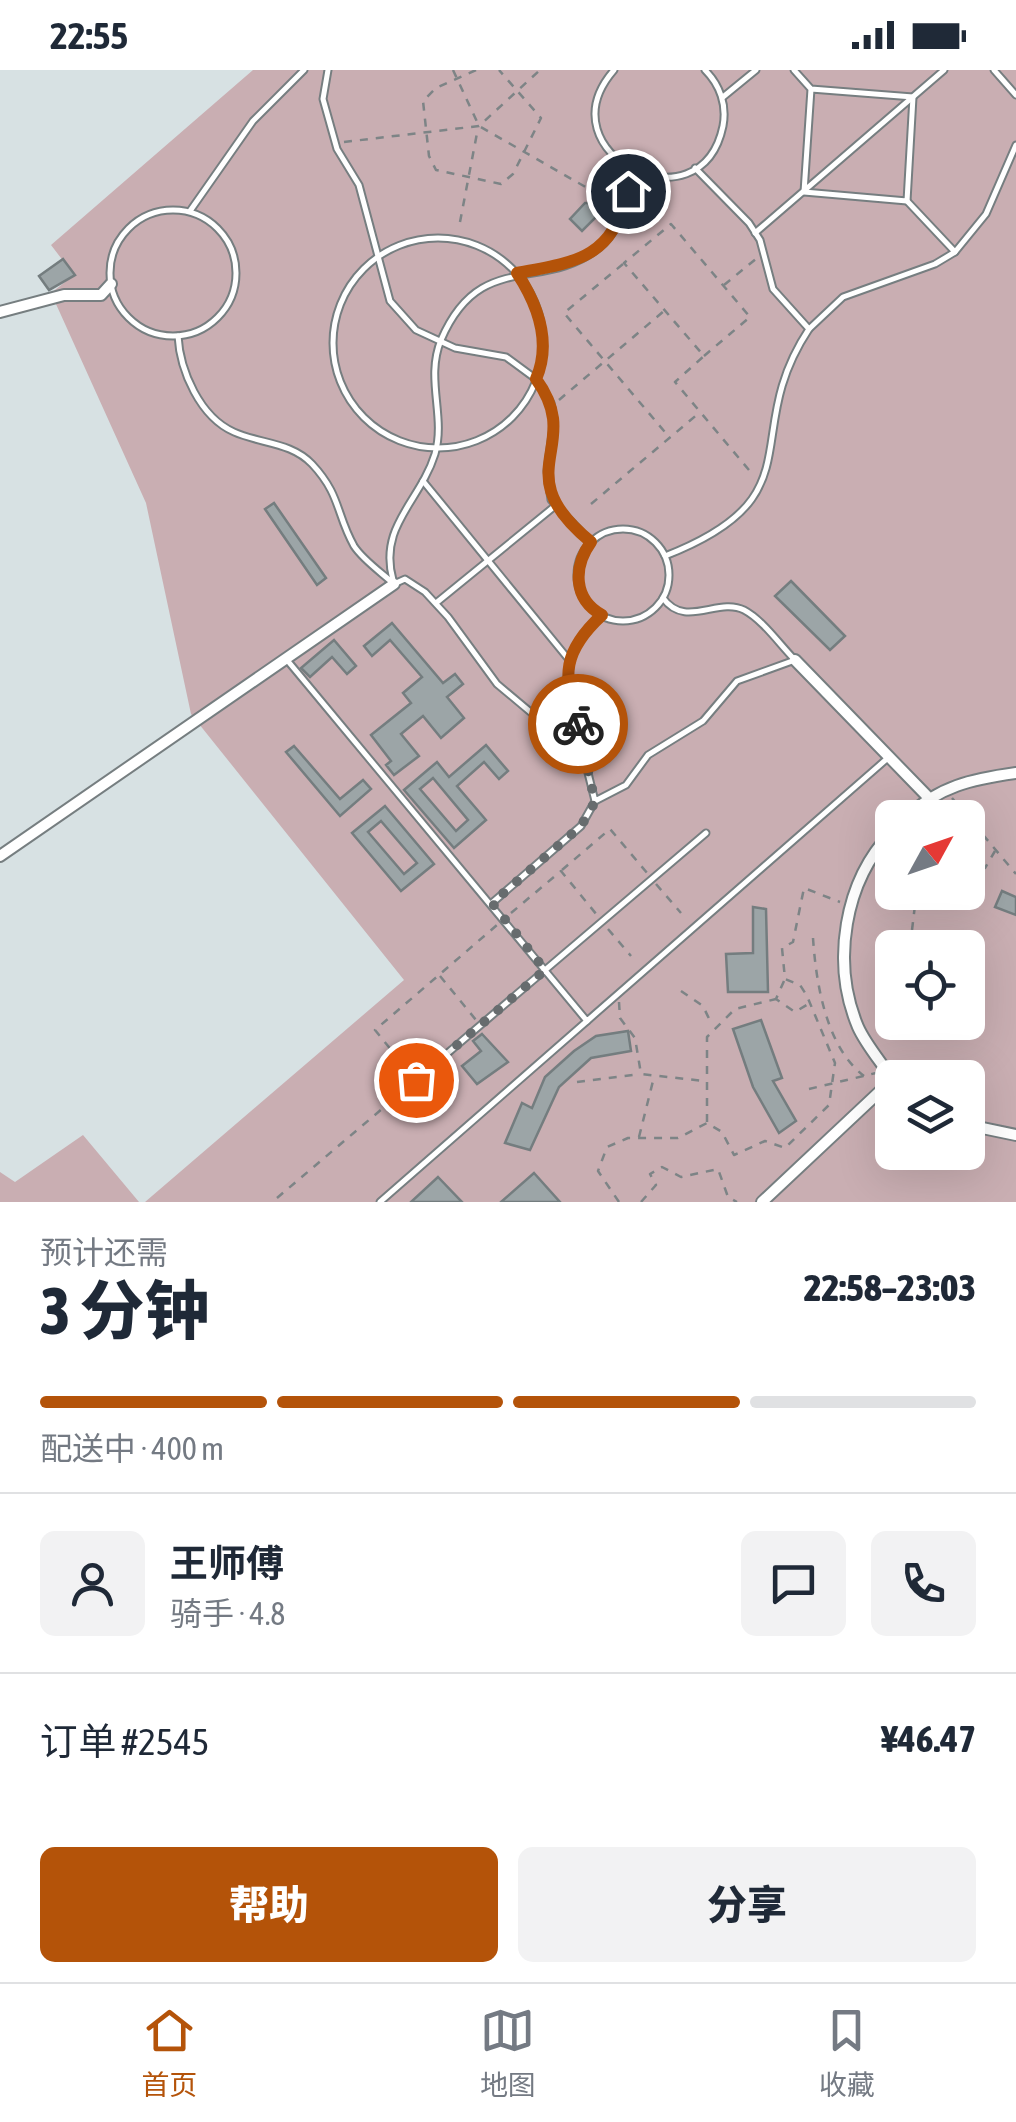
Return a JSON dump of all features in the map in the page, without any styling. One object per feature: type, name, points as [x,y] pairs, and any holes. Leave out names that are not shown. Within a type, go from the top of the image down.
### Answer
[{"type":"street","points":[[0,312],[64,294],[101,295],[111,284]]},
{"type":"street","points":[[0,856],[394,584]]},
{"type":"street","points":[[795,660],[928,796]]},
{"type":"street","points":[[924,800],[971,779],[1016,773]]},
{"type":"street","points":[[875,851],[849,905],[843,967],[858,1028],[880,1060]]},
{"type":"street","points":[[762,1202],[875,1092]]},
{"type":"street","points":[[985,1129],[1016,1135]]},
{"type":"lane","points":[[190,211],[253,121],[304,70]]},
{"type":"lane","points":[[328,70],[322,99],[336,143],[359,185],[390,300],[416,330],[440,342],[506,357],[536,379],[551,406],[554,436],[546,485],[555,506],[591,542]]},
{"type":"lane","points":[[614,70],[597,102],[596,124],[604,145],[618,162],[637,174],[656,178],[695,168],[720,138],[722,98],[705,70]]},
{"type":"lane","points":[[722,98],[756,70]]},
{"type":"lane","points":[[794,70],[811,89],[913,97]]},
{"type":"lane","points":[[755,233],[944,70]]},
{"type":"lane","points":[[994,70],[1016,94]]},
{"type":"lane","points":[[804,192],[811,89]]},
{"type":"lane","points":[[907,200],[913,97]]},
{"type":"lane","points":[[665,556],[726,528],[762,486],[769,468],[780,384],[810,329],[843,296],[936,264],[954,252],[986,214],[1016,145]]},
{"type":"lane","points":[[695,168],[724,194],[755,233],[772,289],[810,329]]},
{"type":"lane","points":[[394,584],[388,562],[391,534],[423,481],[436,447],[432,379],[440,342],[463,303],[499,278],[558,267],[598,249],[620,224],[637,174]]},
{"type":"lane","points":[[804,192],[907,200],[954,252]]},
{"type":"lane","points":[[190,211],[224,234],[237,274],[223,313],[208,326],[178,336],[148,331],[130,320],[111,284],[110,263],[117,242],[130,226],[148,214],[190,211]]},
{"type":"lane","points":[[420,238],[456,238],[490,251],[517,273],[536,302],[544,335],[536,379],[527,400],[505,425],[476,442],[436,447],[410,444],[379,430],[354,406],[338,374],[332,339],[340,304],[358,273],[379,256],[420,238]]},
{"type":"lane","points":[[178,336],[183,364],[208,412],[234,432],[297,452],[308,460],[333,488],[355,548],[394,584]]},
{"type":"lane","points":[[423,481],[570,661]]},
{"type":"lane","points":[[436,603],[555,506]]},
{"type":"lane","points":[[632,529],[657,543],[665,556],[668,584],[663,598],[640,618],[625,621],[602,615],[584,600],[578,586],[577,570],[591,542],[603,533],[632,529]]},
{"type":"lane","points":[[394,584],[405,579],[436,603],[496,684],[584,757]]},
{"type":"lane","points":[[492,903],[581,826],[595,802],[626,785],[648,755],[703,721],[737,680],[795,660],[747,611],[736,608],[690,613],[678,610],[663,598]]},
{"type":"lane","points":[[595,802],[569,697],[570,661],[580,636],[602,615]]},
{"type":"lane","points":[[287,660],[587,1022]]},
{"type":"lane","points":[[380,1202],[890,757]]},
{"type":"lane","points":[[416,1080],[706,834]]},
{"type":"path","points":[[453,70],[478,126],[460,222]]},
{"type":"path","points":[[476,70],[458,82],[436,88],[423,101],[430,132],[429,156],[436,170],[502,184],[513,174],[521,150],[536,133],[540,118],[498,70]]},
{"type":"path","points":[[336,143],[478,126],[540,70]]},
{"type":"path","points":[[478,126],[596,192]]},
{"type":"path","points":[[670,438],[564,313],[671,224],[750,317],[674,382],[762,486]]},
{"type":"path","points":[[723,286],[763,252]]},
{"type":"path","points":[[624,264],[704,356]]},
{"type":"path","points":[[551,406],[665,310]]},
{"type":"path","points":[[592,504],[700,412]]},
{"type":"path","points":[[945,790],[1016,874]]},
{"type":"path","points":[[277,1198],[416,1080],[374,1030],[610,829],[681,914]]},
{"type":"path","points":[[985,866],[996,849]]},
{"type":"path","points":[[561,871],[631,956]]},
{"type":"path","points":[[776,999],[785,979],[782,948],[792,942],[804,888],[849,905]]},
{"type":"path","points":[[912,930],[914,910]]},
{"type":"path","points":[[814,938],[816,983],[840,1046],[853,1068],[864,1076]]},
{"type":"path","points":[[439,975],[480,1025]]},
{"type":"path","points":[[707,1123],[722,1132],[734,1155],[764,1140],[785,1148],[829,1104],[835,1063],[800,985],[785,979]]},
{"type":"path","points":[[681,991],[704,1006],[713,1026]]},
{"type":"path","points":[[614,998],[622,1007],[620,1018],[634,1038],[641,1074]]},
{"type":"path","points":[[707,1123],[706,1037],[713,1026],[735,1009],[776,999],[795,1012],[810,1003]]},
{"type":"path","points":[[577,1082],[641,1074],[707,1081]]},
{"type":"path","points":[[639,1138],[654,1075]]},
{"type":"path","points":[[809,1089],[875,1076]]},
{"type":"path","points":[[619,1202],[603,1184],[598,1171],[607,1148],[639,1138],[678,1138],[707,1123]]},
{"type":"path","points":[[641,1202],[656,1185],[650,1174],[662,1167],[680,1176],[718,1169],[728,1197],[736,1202]]},
{"type":"shaded area","points":[[253,70],[1016,70],[1016,1202],[145,1202],[404,980],[191,714],[146,503],[51,293],[74,275],[51,245]]},
{"type":"shaded area","points":[[83,1135],[139,1202],[0,1202],[0,1172],[15,1182]]},
{"type":"building","points":[[585,203],[601,212],[582,231],[570,219]]},
{"type":"building","points":[[63,259],[75,275],[49,290],[39,276]]},
{"type":"building","points":[[274,503],[326,578],[317,585],[265,509]]},
{"type":"building","points":[[791,581],[845,636],[830,650],[775,596]]},
{"type":"building","points":[[392,623],[443,683],[455,674],[463,684],[447,697],[464,718],[441,738],[423,716],[401,734],[419,756],[394,775],[386,765],[391,761],[371,735],[411,703],[403,693],[422,677],[390,640],[372,656],[364,646]]},
{"type":"building","points":[[334,640],[356,666],[347,674],[332,657],[310,677],[301,668]]},
{"type":"building","points":[[486,745],[508,771],[499,779],[484,762],[457,786],[486,820],[454,848],[404,790],[437,762],[449,777]],"holes":[[[433,778],[468,820],[456,831],[420,789]]]},
{"type":"building","points":[[294,746],[340,799],[363,780],[371,789],[340,816],[286,752]]},
{"type":"building","points":[[385,806],[434,864],[401,891],[352,833]],"holes":[[[381,821],[417,863],[404,874],[368,832]]]},
{"type":"building","points":[[1002,891],[1016,897],[1016,915],[995,907]]},
{"type":"building","points":[[753,907],[766,909],[768,992],[728,992],[726,954],[753,953]]},
{"type":"building","points":[[761,1020],[782,1078],[773,1081],[796,1121],[779,1133],[753,1087],[733,1029]]},
{"type":"building","points":[[628,1031],[631,1051],[591,1058],[559,1087],[530,1150],[505,1143],[522,1103],[532,1108],[545,1077],[596,1036]]},
{"type":"building","points":[[482,1034],[508,1062],[477,1084],[462,1066],[481,1051],[473,1041]]},
{"type":"building","points":[[534,1173],[560,1202],[501,1202]]},
{"type":"building","points":[[438,1177],[462,1202],[411,1202]]},
{"type":"way so far","points":[[416,1080],[545,970],[492,903],[581,826],[595,802],[578,724]]},
{"type":"route","points":[[578,724],[569,697],[568,668],[580,636],[602,615],[584,600],[578,586],[577,570],[591,542],[558,512],[546,485],[554,419],[551,403],[536,379],[544,335],[536,302],[517,273],[558,267],[598,249],[620,224],[628,191]]}]
